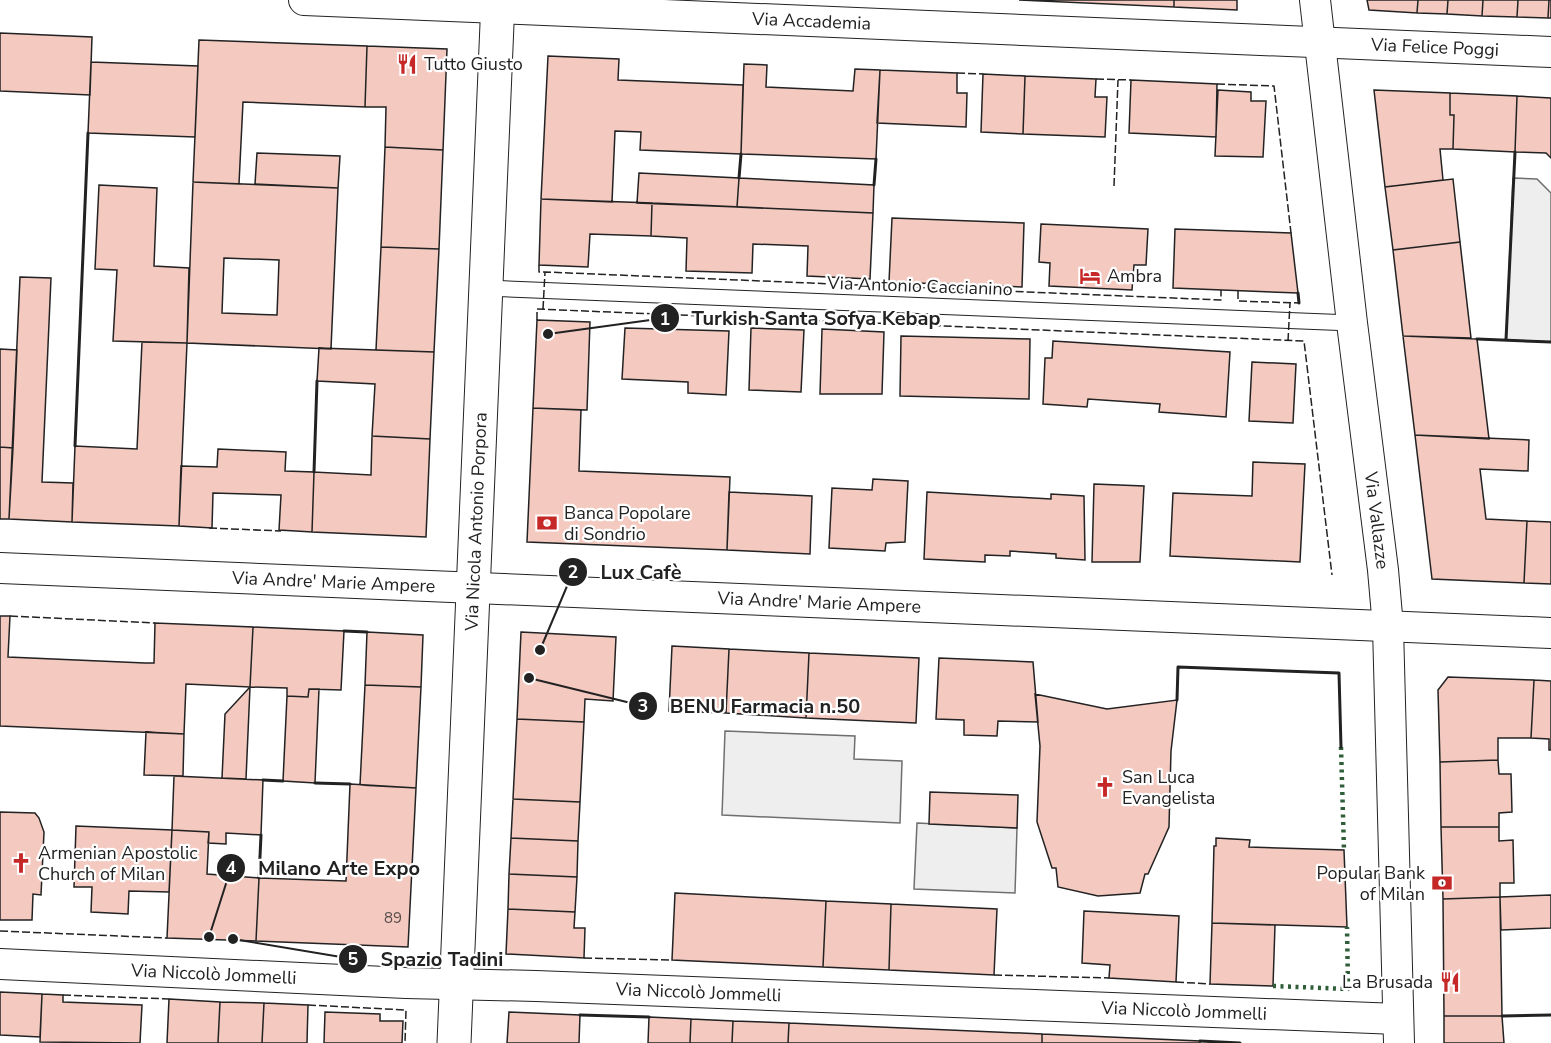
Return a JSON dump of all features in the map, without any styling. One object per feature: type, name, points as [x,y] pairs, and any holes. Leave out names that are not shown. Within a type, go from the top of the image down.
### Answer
[{"type":"main road","name":"Via Nicola Antonio Porpora","points":[[454,1043],[498,4]]},
{"type":"street","name":"Via Accademia","points":[[304,0],[498,4],[1319,42]]},
{"type":"street","name":"Via Vallazze","points":[[1316,0],[1319,42],[1388,627],[1399,1031]]},
{"type":"street","name":"Via Felice Poggi","points":[[1319,42],[1551,52]]},
{"type":"street","name":"Via Andre' Marie Ampere","points":[[0,568],[1551,633]]},
{"type":"street","name":"Via Niccolò Jommelli","points":[[0,964],[406,983],[457,983],[1399,1031]]},
{"type":"lane","name":"Via Antonio Caccianino","points":[[486,288],[1352,323]]},
{"type":"shaded area","points":[[1513,178],[1537,179],[1551,193],[1551,342],[1506,340]]},
{"type":"shaded area","points":[[725,731],[855,736],[854,759],[902,761],[900,823],[722,815]]},
{"type":"shaded area","points":[[917,823],[1017,828],[1015,893],[914,889]]},
{"type":"building","points":[[1019,0],[1174,0],[1174,7]]},
{"type":"building","points":[[1174,0],[1237,0],[1237,10],[1174,7]]},
{"type":"building","points":[[1367,0],[1418,0],[1417,13],[1369,10]]},
{"type":"building","points":[[1418,0],[1448,0],[1447,14],[1417,13]]},
{"type":"building","points":[[1448,0],[1483,0],[1482,16],[1447,14]]},
{"type":"building","points":[[1483,0],[1518,0],[1517,17],[1482,16]]},
{"type":"building","points":[[1518,0],[1549,0],[1548,18],[1517,17]]},
{"type":"building","points":[[1549,0],[1551,0],[1551,18],[1548,18]]},
{"type":"building","points":[[0,33],[92,37],[90,95],[0,91]]},
{"type":"building","points":[[199,40],[367,46],[365,107],[243,102],[239,184],[193,182]]},
{"type":"building","points":[[367,46],[447,49],[443,150],[385,147],[386,107],[365,107]]},
{"type":"building","points":[[548,56],[619,59],[618,80],[743,85],[741,154],[640,150],[641,132],[615,131],[612,202],[541,199]]},
{"type":"building","points":[[91,62],[198,66],[195,137],[88,133]]},
{"type":"building","points":[[744,64],[767,65],[766,87],[853,91],[855,69],[880,70],[876,159],[741,154]]},
{"type":"building","points":[[880,70],[957,73],[957,93],[967,93],[966,127],[877,123]]},
{"type":"building","points":[[983,74],[1025,76],[1023,134],[981,132]]},
{"type":"building","points":[[1025,76],[1096,79],[1095,97],[1107,97],[1105,137],[1023,134]]},
{"type":"building","points":[[1131,80],[1217,84],[1216,137],[1129,133]]},
{"type":"building","points":[[1218,90],[1251,92],[1251,101],[1266,101],[1263,157],[1215,156]]},
{"type":"building","points":[[1374,90],[1450,93],[1450,115],[1454,115],[1453,149],[1440,149],[1443,180],[1385,187]]},
{"type":"building","points":[[1450,93],[1517,96],[1515,152],[1453,149],[1454,115],[1450,115]]},
{"type":"building","points":[[1517,96],[1551,98],[1551,158],[1546,153],[1515,152]]},
{"type":"building","points":[[385,147],[443,150],[439,249],[381,247]]},
{"type":"building","points":[[257,153],[340,156],[338,188],[255,184]]},
{"type":"building","points":[[639,173],[739,178],[737,207],[637,203]]},
{"type":"building","points":[[739,178],[874,185],[873,213],[737,207]]},
{"type":"building","points":[[1453,179],[1460,242],[1393,250],[1385,187]]},
{"type":"building","points":[[193,182],[338,188],[331,349],[187,343]],"holes":[[[224,258],[279,260],[277,315],[222,313]]]},
{"type":"building","points":[[99,185],[157,188],[154,266],[189,268],[187,343],[113,341],[117,270],[95,269]]},
{"type":"building","points":[[541,199],[652,203],[651,236],[590,234],[588,267],[539,265]]},
{"type":"building","points":[[652,203],[873,213],[870,279],[807,276],[808,246],[753,244],[752,273],[686,271],[687,238],[651,236]]},
{"type":"building","points":[[892,218],[1024,223],[1022,287],[889,282]]},
{"type":"building","points":[[1041,224],[1148,229],[1146,265],[1134,265],[1132,290],[1049,286],[1050,263],[1039,262]]},
{"type":"building","points":[[1175,229],[1291,233],[1298,293],[1173,288]]},
{"type":"building","points":[[1460,242],[1471,338],[1403,336],[1393,250]]},
{"type":"building","points":[[381,247],[439,249],[434,352],[376,350]]},
{"type":"building","points":[[20,277],[51,278],[42,482],[73,483],[72,522],[9,519]]},
{"type":"building","points":[[537,320],[590,322],[587,410],[533,408]]},
{"type":"building","points":[[625,328],[729,331],[726,395],[688,393],[688,382],[622,379]]},
{"type":"building","points":[[751,328],[804,330],[801,392],[749,390]]},
{"type":"building","points":[[822,329],[884,332],[882,394],[820,394]]},
{"type":"building","points":[[901,336],[1030,339],[1029,399],[900,396]]},
{"type":"building","points":[[1403,336],[1477,339],[1489,439],[1415,435]]},
{"type":"building","points":[[1053,341],[1230,352],[1226,417],[1159,412],[1160,404],[1088,399],[1087,407],[1043,404],[1045,358],[1052,358]]},
{"type":"building","points":[[142,342],[187,343],[179,526],[72,522],[75,446],[137,449]]},
{"type":"building","points":[[319,348],[434,352],[430,439],[372,436],[375,384],[317,381]]},
{"type":"building","points":[[0,349],[17,350],[13,448],[0,447]]},
{"type":"building","points":[[1252,362],[1296,364],[1293,423],[1249,421]]},
{"type":"building","points":[[533,408],[581,410],[579,471],[730,477],[727,550],[527,542]]},
{"type":"building","points":[[1415,435],[1529,440],[1528,471],[1480,469],[1486,519],[1527,521],[1524,583],[1432,579]]},
{"type":"building","points":[[372,436],[430,439],[426,537],[312,532],[314,472],[371,475]]},
{"type":"building","points":[[0,447],[13,448],[9,519],[0,519]]},
{"type":"building","points":[[218,449],[286,452],[285,471],[314,472],[312,532],[279,530],[281,495],[213,493],[212,528],[179,526],[181,466],[217,467]]},
{"type":"building","points":[[1253,462],[1305,464],[1300,562],[1170,556],[1173,493],[1252,496]]},
{"type":"building","points":[[873,479],[908,481],[905,542],[886,543],[885,551],[829,548],[832,488],[872,490]]},
{"type":"building","points":[[1094,484],[1144,486],[1140,562],[1092,562]]},
{"type":"building","points":[[729,492],[812,496],[810,554],[727,550]]},
{"type":"building","points":[[927,492],[1051,499],[1051,494],[1084,496],[1085,560],[1056,558],[1056,554],[1010,551],[1010,556],[985,555],[985,562],[924,559]]},
{"type":"building","points":[[1527,521],[1551,522],[1551,584],[1524,583]]},
{"type":"building","points":[[0,616],[10,616],[8,657],[145,663],[154,663],[155,623],[253,627],[250,687],[186,684],[184,734],[0,726]]},
{"type":"building","points":[[253,627],[344,631],[341,690],[309,689],[308,697],[287,696],[287,688],[250,687]]},
{"type":"building","points":[[367,632],[423,635],[421,687],[365,685]]},
{"type":"building","points":[[521,632],[616,637],[613,701],[585,699],[584,722],[517,719]]},
{"type":"building","points":[[672,646],[729,649],[726,713],[669,711]]},
{"type":"building","points":[[729,649],[809,653],[806,718],[726,713]]},
{"type":"building","points":[[809,653],[919,658],[916,723],[806,718]]},
{"type":"building","points":[[939,658],[1033,662],[1038,722],[998,721],[997,736],[964,735],[964,720],[936,719]]},
{"type":"building","points":[[1448,677],[1534,680],[1531,738],[1498,738],[1498,760],[1440,762],[1438,690]]},
{"type":"building","points":[[1534,680],[1551,681],[1551,750],[1549,750],[1549,739],[1531,738]]},
{"type":"building","points":[[365,685],[421,687],[416,788],[360,785]]},
{"type":"building","points":[[250,687],[246,779],[222,778],[225,714]]},
{"type":"building","points":[[309,689],[319,689],[315,783],[283,781],[287,696],[308,697]]},
{"type":"building","name":"San Luca Evangelista","points":[[1035,694],[1107,709],[1177,700],[1171,751],[1169,827],[1148,874],[1145,874],[1140,893],[1098,896],[1058,887],[1056,868],[1052,868],[1037,822],[1040,746]]},
{"type":"building","points":[[517,719],[584,722],[580,802],[513,799]]},
{"type":"building","points":[[146,732],[184,734],[183,776],[144,775]]},
{"type":"building","points":[[1498,760],[1499,774],[1511,774],[1512,812],[1499,813],[1499,827],[1441,827],[1440,762]]},
{"type":"building","points":[[174,776],[263,780],[261,835],[226,833],[226,844],[208,843],[209,832],[172,830]]},
{"type":"building","points":[[350,784],[416,788],[408,947],[256,941],[259,878],[346,881]]},
{"type":"building","points":[[930,792],[1018,795],[1017,828],[929,824]]},
{"type":"building","points":[[513,799],[580,802],[578,841],[511,838]]},
{"type":"building","name":"Armenian Apostolic Church of Milan","points":[[0,812],[35,813],[44,832],[41,895],[33,894],[32,920],[0,920]]},
{"type":"building","points":[[76,826],[172,830],[169,892],[129,891],[128,914],[91,912],[92,887],[74,887]]},
{"type":"building","points":[[1441,827],[1499,827],[1499,841],[1513,840],[1514,883],[1500,883],[1500,897],[1443,899]]},
{"type":"building","points":[[172,830],[209,832],[207,874],[259,878],[256,941],[167,938]]},
{"type":"building","points":[[511,838],[578,841],[577,877],[509,874]]},
{"type":"building","points":[[1216,838],[1250,840],[1249,847],[1344,850],[1347,927],[1212,923]]},
{"type":"building","points":[[509,874],[577,877],[575,912],[508,909]]},
{"type":"building","points":[[675,893],[826,901],[823,967],[672,960]]},
{"type":"building","points":[[1551,895],[1551,928],[1501,930],[1500,897]]},
{"type":"building","points":[[1500,897],[1502,1016],[1444,1016],[1443,899]]},
{"type":"building","points":[[826,901],[891,904],[889,970],[823,967]]},
{"type":"building","points":[[891,904],[997,909],[994,975],[889,970]]},
{"type":"building","points":[[508,909],[575,912],[574,928],[585,928],[584,958],[506,954]]},
{"type":"building","points":[[1084,911],[1179,916],[1176,982],[1109,978],[1110,965],[1082,963]]},
{"type":"building","points":[[1212,923],[1275,925],[1273,986],[1210,984]]},
{"type":"building","points":[[0,992],[42,994],[40,1037],[0,1035]]},
{"type":"building","points":[[42,994],[63,995],[63,1002],[142,1005],[140,1043],[40,1042]]},
{"type":"building","points":[[169,999],[220,1002],[218,1043],[167,1043]]},
{"type":"building","points":[[220,1002],[264,1003],[262,1043],[218,1043]]},
{"type":"building","points":[[264,1003],[308,1005],[307,1043],[262,1043]]},
{"type":"building","points":[[325,1012],[380,1014],[380,1021],[403,1021],[402,1043],[324,1043]]},
{"type":"building","points":[[509,1012],[580,1015],[579,1043],[507,1043]]},
{"type":"building","points":[[1444,1016],[1502,1016],[1504,1043],[1444,1043]]},
{"type":"building","points":[[649,1017],[691,1019],[690,1043],[648,1043]]},
{"type":"building","points":[[691,1019],[733,1021],[732,1043],[690,1043]]},
{"type":"building","points":[[733,1021],[789,1023],[788,1043],[732,1043]]},
{"type":"building","points":[[789,1023],[1042,1034],[1042,1043],[788,1043]]},
{"type":"building","points":[[1042,1034],[1200,1041],[1200,1043],[1042,1043]]},
{"type":"hedge","points":[[1341,747],[1344,850]]},
{"type":"hedge","points":[[1273,986],[1348,989],[1347,927]]},
{"type":"fence","points":[[957,73],[983,74]]},
{"type":"fence","points":[[1096,79],[1131,80]]},
{"type":"fence","points":[[1114,186],[1118,80]]},
{"type":"fence","points":[[1217,84],[1274,86],[1291,233]]},
{"type":"fence","points":[[539,265],[539,272],[1221,300],[1221,290]]},
{"type":"fence","points":[[543,309],[545,272]]},
{"type":"fence","points":[[1238,291],[1238,301],[1299,303]]},
{"type":"fence","points":[[1288,341],[1290,303]]},
{"type":"fence","points":[[537,320],[537,309],[1304,341],[1332,575]]},
{"type":"fence","points":[[209,528],[281,531]]},
{"type":"fence","points":[[10,616],[155,623]]},
{"type":"fence","points":[[0,931],[167,938]]},
{"type":"fence","points":[[584,958],[672,960]]},
{"type":"fence","points":[[994,975],[1109,978]]},
{"type":"fence","points":[[1176,982],[1210,984]]},
{"type":"fence","points":[[63,995],[169,999]]},
{"type":"fence","points":[[308,1005],[406,1010],[405,1043]]},
{"type":"wall","points":[[75,446],[88,133]]},
{"type":"wall","points":[[1506,340],[1515,152]]},
{"type":"wall","points":[[739,178],[741,154]]},
{"type":"wall","points":[[874,185],[876,159]]},
{"type":"wall","points":[[1298,293],[1299,303]]},
{"type":"wall","points":[[1477,339],[1551,342]]},
{"type":"wall","points":[[314,472],[317,381]]},
{"type":"wall","points":[[344,631],[367,632]]},
{"type":"wall","points":[[1177,700],[1178,667],[1339,673],[1341,747]]},
{"type":"wall","points":[[263,780],[283,781]]},
{"type":"wall","points":[[315,783],[350,784]]},
{"type":"wall","points":[[259,878],[261,835]]},
{"type":"wall","points":[[580,1015],[649,1017]]},
{"type":"wall","points":[[1502,1016],[1551,1015]]},
{"type":"wall","points":[[1200,1041],[1240,1043]]},
{"type":"place","name":"Tutto Giusto","points":[[407,64]]},
{"type":"place","name":"Ambra","points":[[1090,276]]},
{"type":"place","name":"Turkish Santa Sofya Kebap","points":[[548,334]]},
{"type":"place","name":"Banca Popolare di Sondrio","points":[[547,523]]},
{"type":"place","name":"Lux Cafè","points":[[540,650]]},
{"type":"place","name":"BENU Farmacia n.50","points":[[529,678]]},
{"type":"place","name":"San Luca Evangelista","points":[[1105,787]]},
{"type":"place","name":"Armenian Apostolic Church of Milan","points":[[21,863]]},
{"type":"place","name":"Popular Bank of Milan","points":[[1442,883]]},
{"type":"place","name":"Milano Arte Expo","points":[[209,937]]},
{"type":"place","name":"Spazio Tadini","points":[[233,939]]},
{"type":"place","name":"La Brusada","points":[[1450,982]]}]
